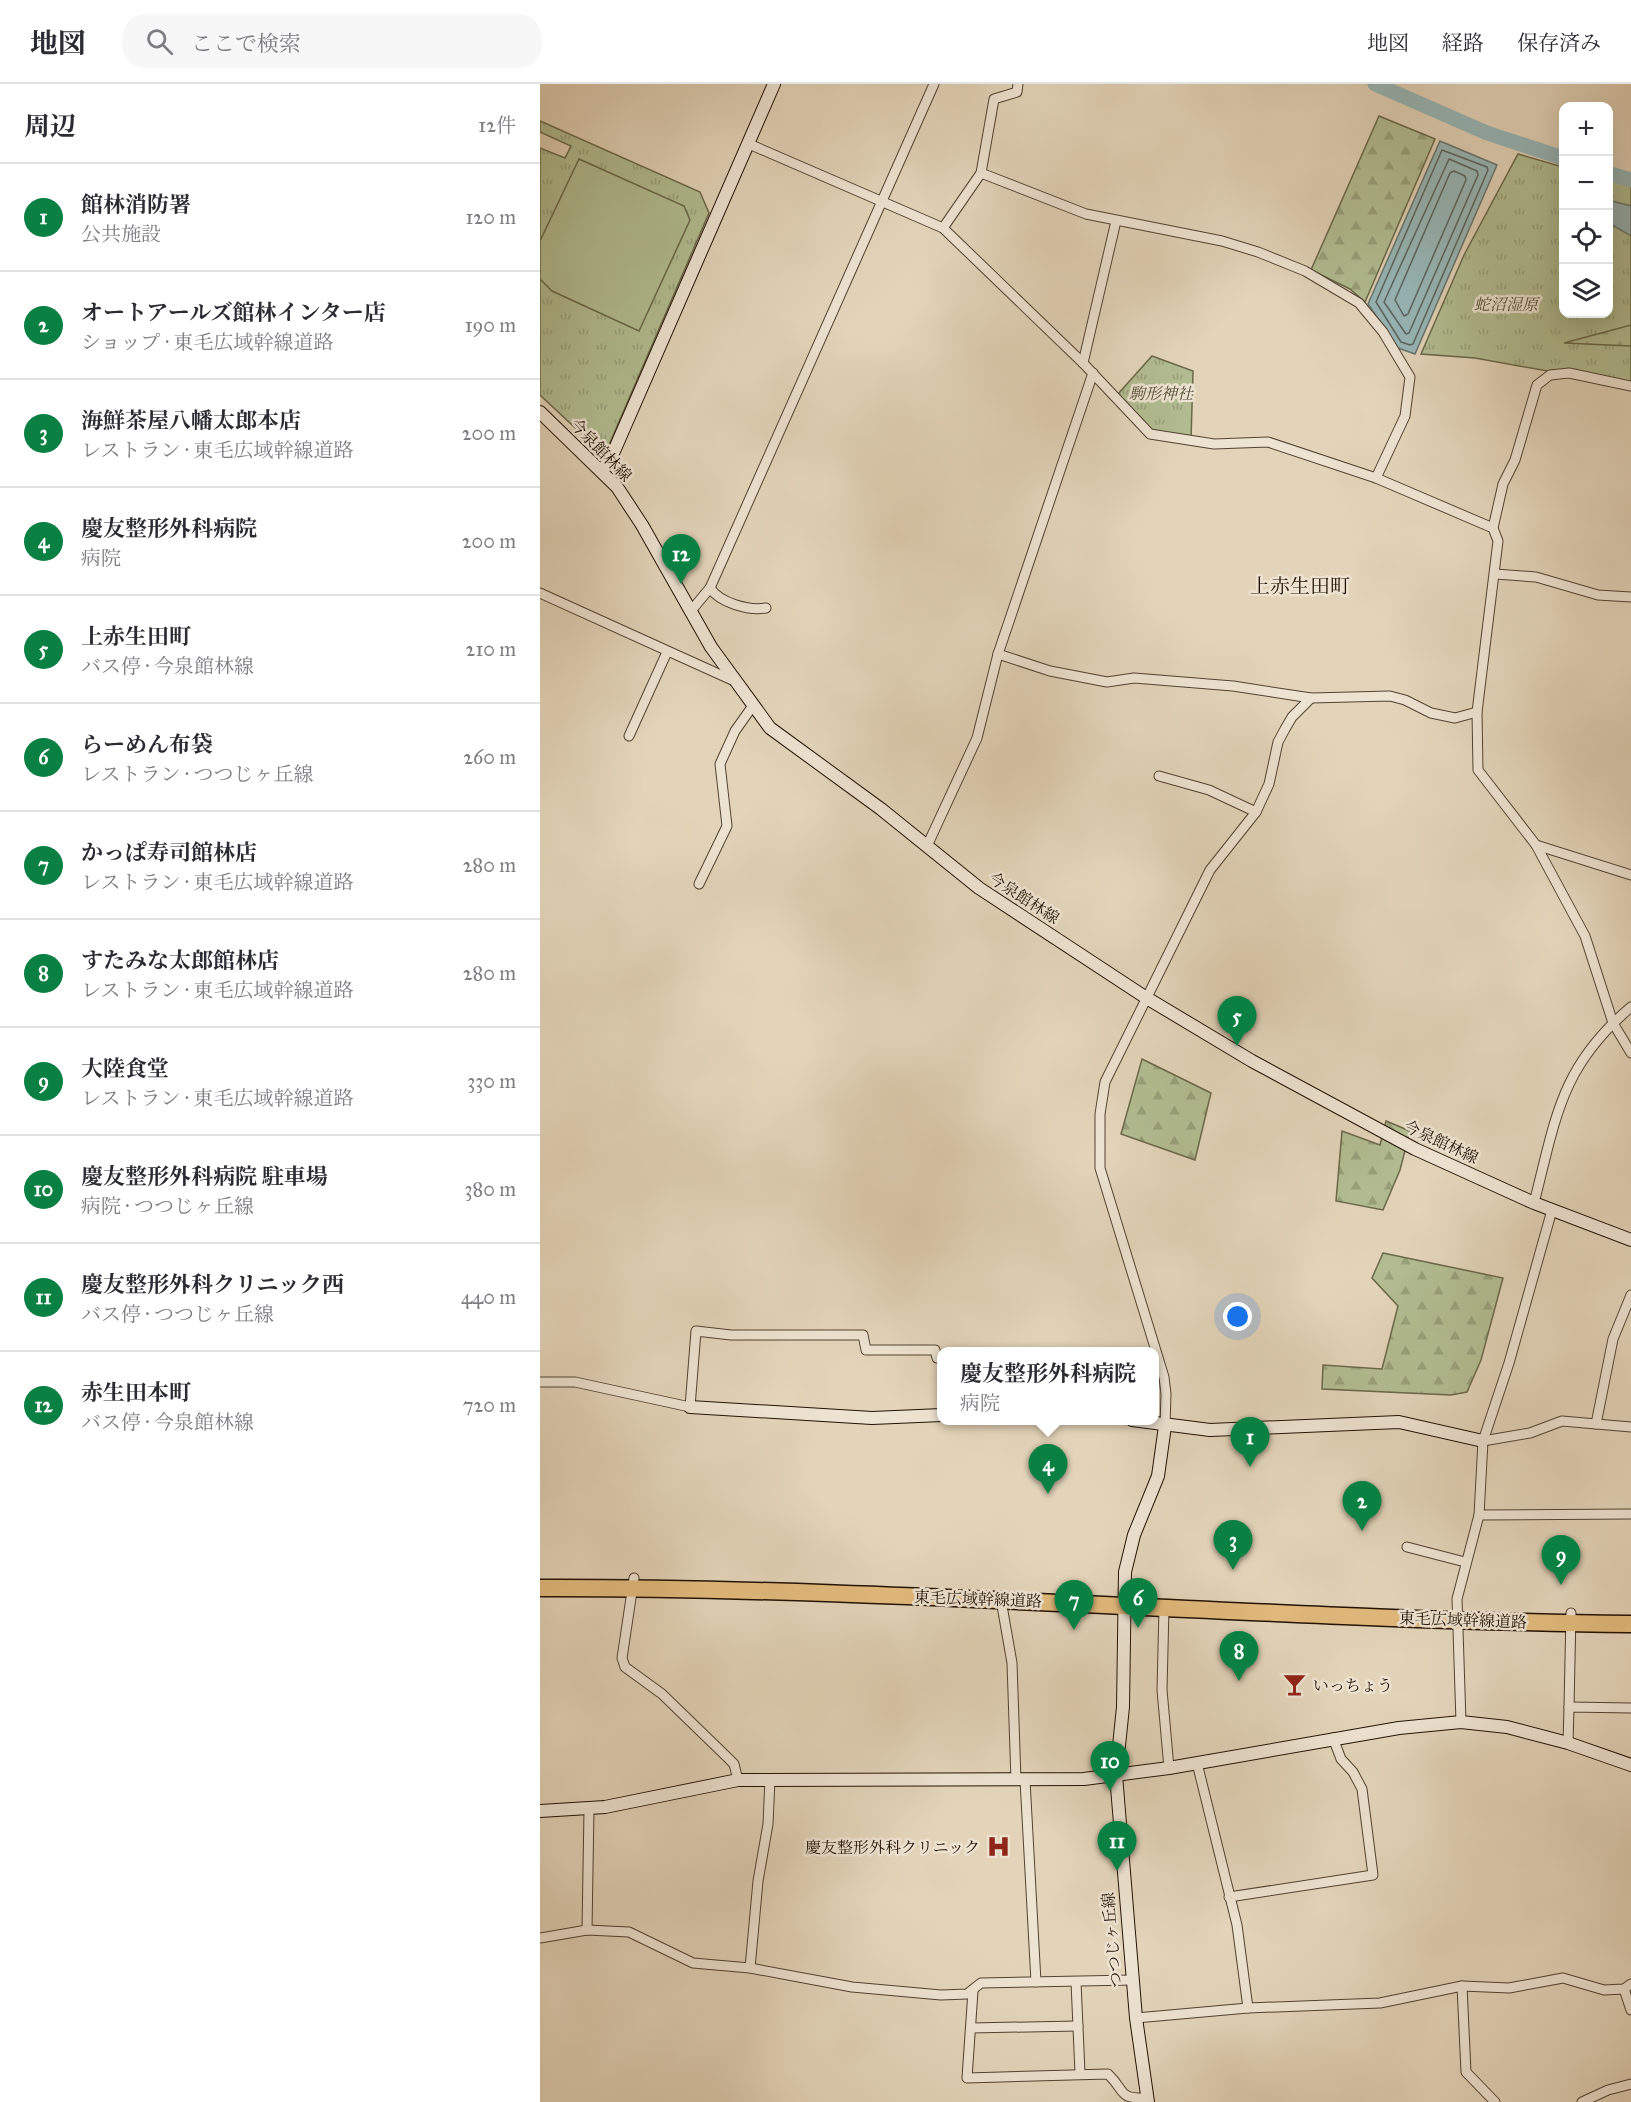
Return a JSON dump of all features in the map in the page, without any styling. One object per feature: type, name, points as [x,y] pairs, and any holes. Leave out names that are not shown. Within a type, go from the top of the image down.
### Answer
[{"type":"highway","name":"東毛広域幹線道路","points":[[540,1578],[1001,1600],[1124,1600],[1164,1608],[1458,1614]]},
{"type":"highway","name":"東毛広域幹線道路","points":[[540,1588],[633,1583],[1570,1618],[1631,1624]]},
{"type":"highway","name":"東毛広域幹線道路","points":[[1570,1618],[1631,1614]]},
{"type":"street","points":[[602,470],[611,458],[774,84]]},
{"type":"street","points":[[690,612],[710,588],[934,84]]},
{"type":"street","points":[[943,228],[981,174],[994,99],[1017,92],[1018,84]]},
{"type":"street","points":[[749,144],[943,228],[1083,363],[1150,434],[1214,444],[1268,442],[1376,478],[1493,528]]},
{"type":"street","points":[[981,174],[1059,205],[1116,221],[1222,241],[1258,252],[1333,285],[1364,308],[1383,332],[1410,377],[1406,416],[1376,478]]},
{"type":"street","points":[[1083,363],[1116,221]]},
{"type":"street","points":[[927,846],[976,738],[998,654],[1093,373]]},
{"type":"street","points":[[1631,386],[1569,373],[1550,375],[1537,385],[1515,460],[1503,484],[1493,528],[1498,541],[1477,712],[1478,770],[1536,845],[1585,936],[1613,1023],[1631,1053]]},
{"type":"street","name":"今泉館林線","points":[[540,412],[602,470],[629,505],[732,680],[770,728],[790,745],[858,792],[979,888],[1145,997],[1252,1061],[1415,1149],[1534,1203],[1631,1240]]},
{"type":"street","points":[[1495,574],[1536,577],[1598,595],[1631,597]]},
{"type":"street","points":[[710,588],[713,594],[745,608],[766,608]]},
{"type":"street","points":[[540,593],[732,680]]},
{"type":"street","points":[[629,736],[668,652]]},
{"type":"street","points":[[998,654],[1050,670],[1107,682],[1134,678],[1233,686],[1311,698],[1390,696],[1405,700],[1431,713],[1455,718],[1477,712]]},
{"type":"street","points":[[1155,1347],[1100,1168],[1099,1143],[1105,1082],[1145,997],[1174,947],[1210,870],[1256,812],[1269,784],[1278,742],[1292,717],[1311,698]]},
{"type":"street","points":[[699,884],[727,826],[720,764],[735,731],[752,707]]},
{"type":"street","points":[[1159,776],[1209,790],[1256,812]]},
{"type":"street","points":[[1536,845],[1563,856],[1631,875]]},
{"type":"street","points":[[1534,1203],[1555,1120],[1576,1067],[1613,1023],[1631,1007]]},
{"type":"street","points":[[1461,1722],[1458,1614],[1465,1562],[1479,1515],[1482,1441],[1509,1363],[1552,1210]]},
{"type":"street","points":[[1596,1424],[1613,1339],[1631,1295]]},
{"type":"street","points":[[690,1407],[696,1331],[731,1335],[863,1335],[866,1350],[935,1350],[937,1358]]},
{"type":"street","points":[[1159,1361],[1166,1394],[1165,1426]]},
{"type":"street","points":[[540,1382],[586,1384],[690,1407],[873,1418],[937,1415]]},
{"type":"street","points":[[1159,1425],[1235,1430],[1399,1422],[1482,1441],[1530,1433],[1562,1421],[1631,1427]]},
{"type":"street","name":"つつじヶ丘線","points":[[1148,2100],[1132,1980],[1116,1775],[1123,1707],[1124,1600],[1128,1555],[1158,1476],[1165,1426]]},
{"type":"street","points":[[1479,1515],[1631,1514]]},
{"type":"street","points":[[1407,1547],[1465,1562]]},
{"type":"street","points":[[633,1583],[622,1658],[626,1666],[662,1694],[729,1758],[734,1764],[738,1779]]},
{"type":"street","points":[[1001,1600],[1012,1674],[1036,1982]]},
{"type":"street","points":[[1164,1608],[1162,1690],[1169,1768]]},
{"type":"street","points":[[1569,1743],[1570,1618]]},
{"type":"street","points":[[1569,1707],[1631,1708]]},
{"type":"street","points":[[540,1811],[589,1809],[738,1779],[1021,1780],[1116,1775],[1197,1764],[1333,1738],[1461,1722],[1507,1727],[1569,1743],[1631,1765]]},
{"type":"street","points":[[1228,1897],[1372,1875],[1362,1789],[1353,1772],[1341,1759],[1333,1738]]},
{"type":"street","points":[[1197,1764],[1228,1897],[1237,1925],[1248,2008]]},
{"type":"street","points":[[750,1968],[758,1881],[768,1824],[770,1779]]},
{"type":"street","points":[[587,1930],[589,1809]]},
{"type":"street","points":[[540,1938],[587,1930],[629,1932],[693,1963],[750,1968],[852,1987],[941,1995],[967,1994],[981,1983],[1132,1980]]},
{"type":"street","points":[[1136,2018],[1248,2008],[1380,2003],[1462,1986],[1509,1988],[1563,1978],[1604,1990],[1628,1986],[1631,2010]]},
{"type":"street","points":[[1076,1982],[1080,2073]]},
{"type":"street","points":[[1462,1986],[1466,2072],[1495,2102]]},
{"type":"street","points":[[973,1991],[967,2078],[1108,2074],[1125,2097],[1148,2100]]},
{"type":"street","points":[[971,2028],[1078,2026]]},
{"type":"street","points":[[1582,2102],[1608,2090],[1631,2085]]},
{"type":"green space","points":[[1379,116],[1435,139],[1365,302],[1350,289],[1311,270]]},
{"type":"green space","points":[[540,121],[700,192],[709,213],[606,452],[601,452],[540,395],[540,148],[565,158],[571,146],[540,132]]},
{"type":"green space","name":"蛇沼湿原","points":[[1518,154],[1559,166],[1559,318],[1613,318],[1613,181],[1631,186],[1631,386],[1475,358],[1421,354],[1464,255]]},
{"type":"green space","points":[[579,159],[684,206],[690,220],[639,331],[552,291],[540,279],[540,241]]},
{"type":"green space","points":[[1631,325],[1631,346],[1564,343]]},
{"type":"green space","name":"駒形神社","points":[[1152,356],[1193,371],[1191,441],[1151,429],[1118,394]]},
{"type":"green space","points":[[1142,1059],[1211,1093],[1195,1160],[1121,1134]]},
{"type":"green space","points":[[1386,1121],[1410,1131],[1400,1170],[1383,1210],[1336,1201],[1342,1131],[1380,1145]]},
{"type":"green space","points":[[1383,1253],[1503,1278],[1481,1360],[1467,1392],[1451,1395],[1322,1389],[1323,1365],[1382,1369],[1398,1306],[1372,1278]]},
{"type":"water","points":[[1440,141],[1497,165],[1415,354],[1398,348],[1368,304]]},
{"type":"water","points":[[1613,201],[1631,206],[1631,236],[1613,225]]},
{"type":"waterway","points":[[1375,84],[1487,133],[1559,157]]},
{"type":"waterway","points":[[1613,175],[1631,180]]},
{"type":"place","name":"赤生田本町","points":[[681,584]]},
{"type":"place","name":"上赤生田町","points":[[1237,1046]]},
{"type":"place","name":"館林消防署","points":[[1250,1467]]},
{"type":"place","name":"慶友整形外科病院","points":[[1048,1494]]},
{"type":"place","name":"オートアールズ館林インター店","points":[[1362,1531]]},
{"type":"place","name":"海鮮茶屋八幡太郎本店","points":[[1233,1570]]},
{"type":"place","name":"大陸食堂","points":[[1561,1585]]},
{"type":"place","name":"らーめん布袋","points":[[1138,1628]]},
{"type":"place","name":"かっぱ寿司館林店","points":[[1074,1630]]},
{"type":"place","name":"すたみな太郎館林店","points":[[1239,1681]]},
{"type":"place","name":"いっちょう","points":[[1295,1685]]},
{"type":"place","name":"慶友整形外科病院 駐車場","points":[[1110,1791]]},
{"type":"place","name":"慶友整形外科クリニック","points":[[998,1847]]},
{"type":"place","name":"慶友整形外科クリニック西","points":[[1117,1871]]},
{"type":"district","name":"上赤生田町","points":[[1300,586]]}]
